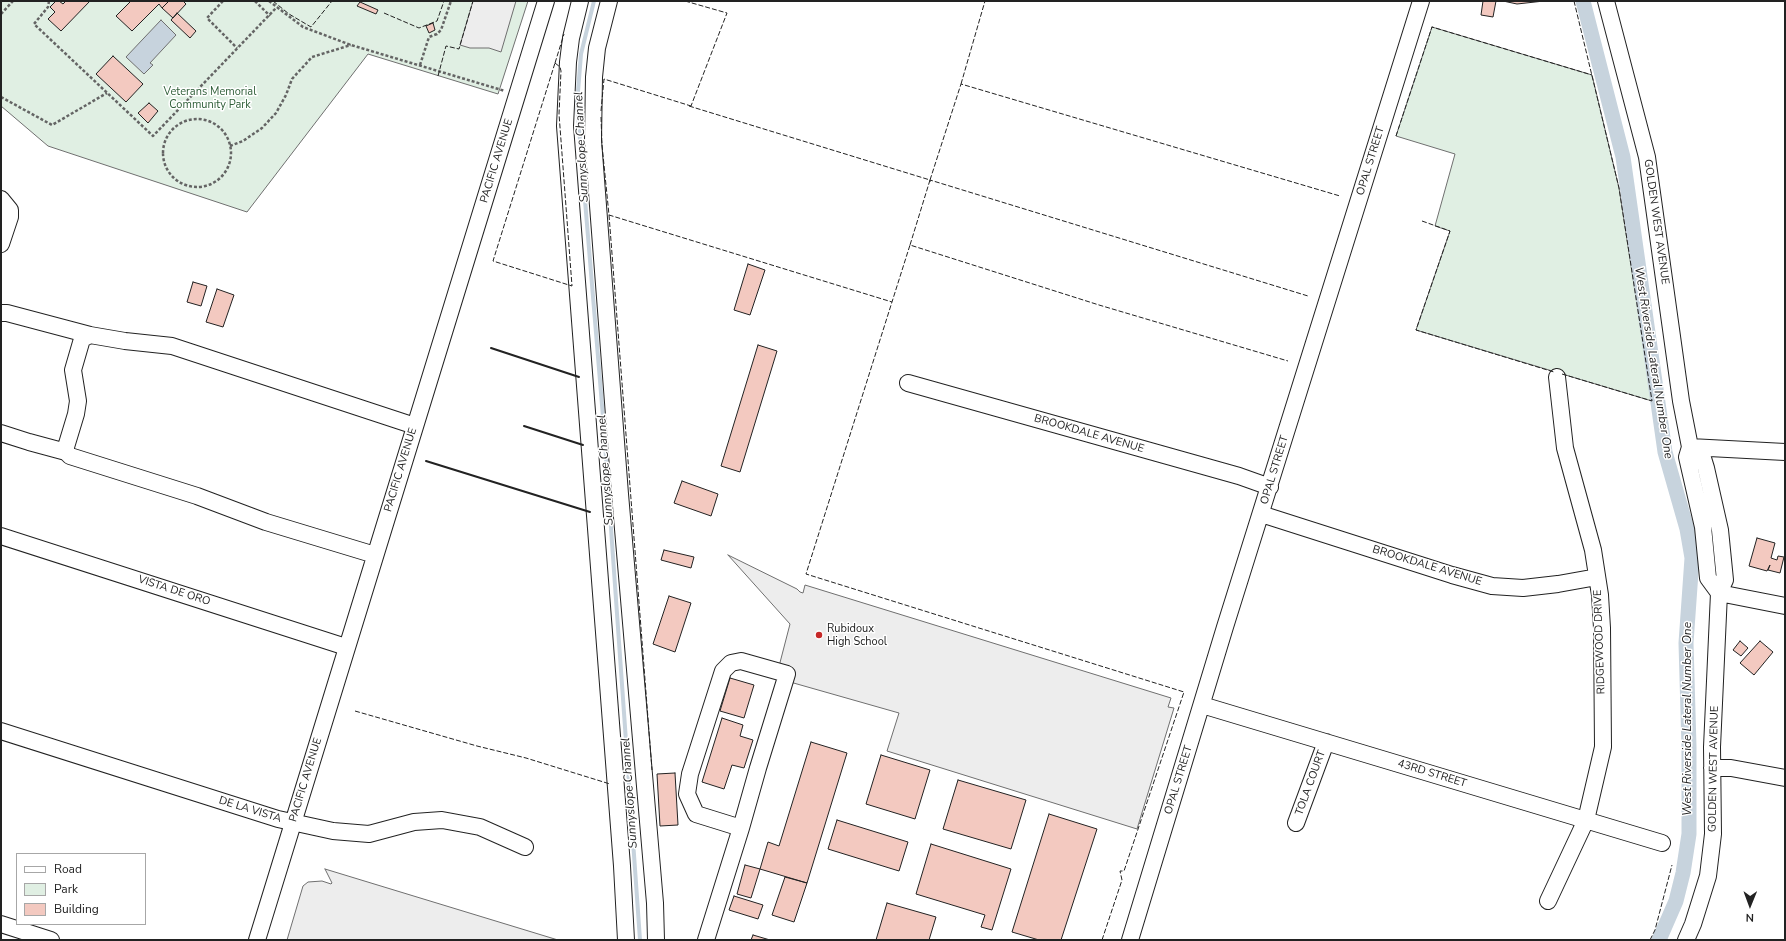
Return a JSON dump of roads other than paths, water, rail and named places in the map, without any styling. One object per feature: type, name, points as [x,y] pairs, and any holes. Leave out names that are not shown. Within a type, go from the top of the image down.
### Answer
[{"type":"street","name":"PACIFIC AVENUE","points":[[257,940],[546,1]]},
{"type":"street","points":[[580,1],[571,38],[568,62],[565,126],[622,866],[626,940]]},
{"type":"street","points":[[609,1],[597,48],[594,77],[593,140],[620,494],[655,903],[656,940]]},
{"type":"street","name":"OPAL STREET","points":[[1130,940],[1420,1]]},
{"type":"street","name":"GOLDEN WEST AVENUE","points":[[1606,1],[1647,157],[1680,401],[1690,447],[1702,455],[1714,499],[1724,555],[1725,580],[1719,593],[1712,768],[1713,834],[1708,876],[1693,924],[1686,940]]},
{"type":"street","points":[[1,199],[10,210],[10,217],[1,244]]},
{"type":"street","points":[[1,313],[7,313],[90,335],[125,341],[172,346],[415,426]]},
{"type":"street","points":[[66,452],[66,446],[76,414],[78,401],[73,370],[82,339],[90,335]]},
{"type":"street","name":"RIDGEWOOD DRIVE","points":[[1548,901],[1586,820],[1603,747],[1602,628],[1597,577],[1593,550],[1565,448],[1557,377]]},
{"type":"street","name":"BROOKDALE AVENUE","points":[[908,383],[1239,476],[1270,487]]},
{"type":"street","points":[[1,433],[66,452],[70,456],[197,496],[266,522],[375,555]]},
{"type":"street","points":[[1690,447],[1785,452]]},
{"type":"street","name":"BROOKDALE AVENUE","points":[[1261,514],[1452,575],[1492,586],[1523,588],[1597,577]]},
{"type":"street","name":"VISTA DE ORO","points":[[1,536],[346,647]]},
{"type":"street","points":[[1719,593],[1785,606]]},
{"type":"street","points":[[706,940],[741,828],[787,674],[741,661],[731,663],[723,671],[690,774],[688,794],[696,814],[741,828]]},
{"type":"street","name":"43RD STREET","points":[[1202,705],[1662,843]]},
{"type":"street","name":"DE LA VISTA","points":[[1,731],[278,819],[333,831],[368,834],[414,822],[442,820],[480,827],[525,847]]},
{"type":"street","name":"TOLA COURT","points":[[1296,823],[1326,742]]},
{"type":"street","points":[[1712,768],[1731,768],[1785,778]]},
{"type":"street","points":[[1,924],[51,940]]},
{"type":"waterway","name":"Sunnyslope Channel","points":[[594,1],[581,54],[577,104],[604,429],[640,940]]},
{"type":"waterway","name":"West Riverside Lateral Number One","points":[[1583,1],[1623,157],[1665,452],[1687,529],[1692,558],[1686,643],[1689,747],[1689,834],[1683,873],[1676,901],[1659,940]]},
{"type":"place","name":"Rubidoux High School","points":[[819,635]]},
{"type":"park label","name":"Veterans Memorial Community Park","points":[[210,98]]}]
